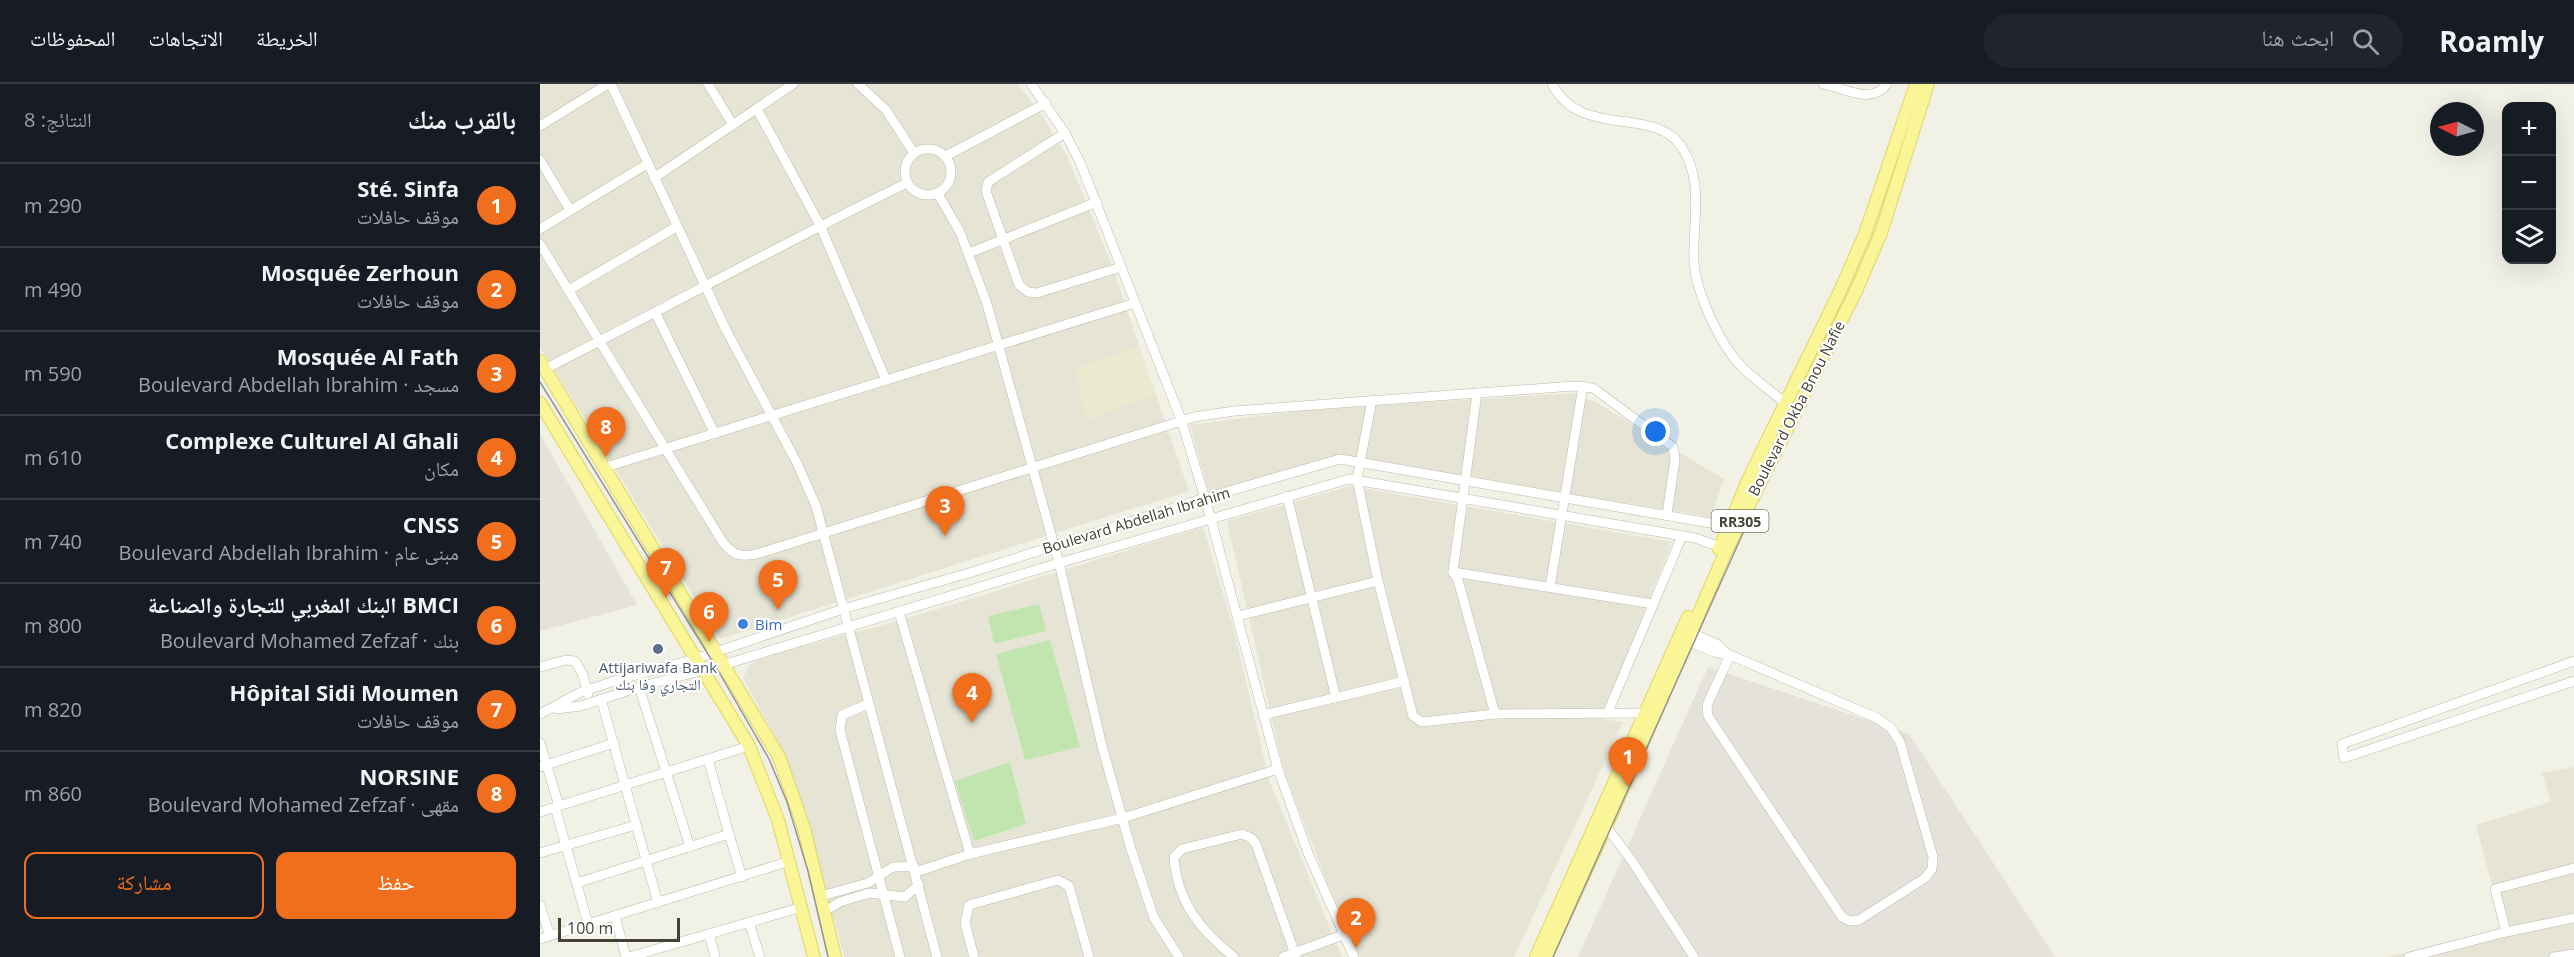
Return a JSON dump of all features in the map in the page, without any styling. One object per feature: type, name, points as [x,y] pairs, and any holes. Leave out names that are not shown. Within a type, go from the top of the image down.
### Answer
[{"type":"main road","name":"Boulevard Okba Bnou Nafie","points":[[1546,957],[1785,403],[1865,234],[1916,84]]},
{"type":"main road","name":"Boulevard Okba Bnou Nafie","points":[[1733,527],[1856,291],[1881,233],[1928,84]]},
{"type":"main road","points":[[543,365],[764,730],[785,772],[801,817],[836,957]]},
{"type":"main road","points":[[540,403],[749,746],[769,794],[790,861],[814,957]]},
{"type":"main road","name":"Boulevard Okba Bnou Nafie","points":[[1536,957],[1603,822],[1645,713],[1685,635]]},
{"type":"street","points":[[540,126],[609,84],[676,227],[809,488],[915,869],[937,957]]},
{"type":"street","points":[[708,84],[733,125]]},
{"type":"street","points":[[654,178],[793,84]]},
{"type":"street","points":[[858,84],[886,110],[915,153]]},
{"type":"street","points":[[1031,84],[1065,133],[1097,202],[1134,303],[1182,422],[1238,616],[1278,769],[1308,853],[1354,957]]},
{"type":"street","points":[[1552,84],[1564,102],[1590,115],[1603,120],[1648,126],[1671,136],[1681,145],[1695,175],[1697,280],[1715,327],[1735,359],[1785,403]]},
{"type":"street","points":[[1823,84],[1864,95],[1883,89],[1887,84]]},
{"type":"street","points":[[946,156],[1046,103]]},
{"type":"street","points":[[757,109],[820,225],[886,380]]},
{"type":"street","points":[[1065,133],[988,182],[986,190],[1019,285],[1028,292],[1037,293],[1121,267]]},
{"type":"street","points":[[925,149],[936,150],[946,156],[951,166],[951,177],[947,187],[938,194],[921,195],[907,183],[905,167],[915,153],[925,149]]},
{"type":"street","points":[[540,160],[570,210]]},
{"type":"street","points":[[540,229],[647,164]]},
{"type":"street","points":[[543,365],[599,342],[820,225],[907,183]]},
{"type":"street","points":[[938,194],[960,232],[969,253],[999,345],[1059,563],[1102,746],[1123,818],[1154,918],[1179,957]]},
{"type":"street","points":[[969,253],[1097,202]]},
{"type":"street","points":[[569,290],[676,227]]},
{"type":"street","points":[[540,244],[722,541],[735,555],[748,556],[1194,417],[1234,411],[1372,400],[1583,386],[1593,388],[1673,447],[1675,460],[1667,514]]},
{"type":"street","points":[[606,467],[1134,303]]},
{"type":"street","points":[[655,312],[714,434]]},
{"type":"street","points":[[1550,587],[1583,386]]},
{"type":"street","points":[[1477,393],[1452,572],[1458,580],[1495,714]]},
{"type":"street","points":[[1372,400],[1357,479],[1378,581],[1413,716],[1422,722],[1495,714],[1645,713]]},
{"type":"street","name":"Boulevard Abdellah Ibrahim","points":[[550,710],[590,703],[639,687],[698,664],[716,651],[843,609],[969,573],[1204,498],[1340,459],[1733,527]]},
{"type":"street","name":"Boulevard Abdellah Ibrahim","points":[[540,714],[587,690],[698,664],[724,665],[1059,563],[1345,480],[1357,479],[1682,536],[1724,547]]},
{"type":"street","points":[[1287,496],[1336,698]]},
{"type":"street","points":[[1608,712],[1682,536]]},
{"type":"street","points":[[1452,572],[1653,604]]},
{"type":"street","points":[[1238,616],[1378,581]]},
{"type":"street","points":[[899,612],[970,855]]},
{"type":"street","points":[[1685,635],[1714,652],[1728,654],[1877,718],[1891,728],[1900,742],[1933,857],[1932,869],[1925,878],[1859,920],[1850,921],[1842,917],[1708,716],[1707,705],[1728,654]]},
{"type":"street","points":[[540,667],[566,660],[575,661],[583,675],[590,703]]},
{"type":"street","points":[[2574,661],[2342,744],[2344,758],[2574,681]]},
{"type":"street","points":[[1263,715],[1405,681]]},
{"type":"street","points":[[639,687],[690,847]]},
{"type":"street","points":[[601,699],[657,903]]},
{"type":"street","points":[[868,704],[842,715],[839,724],[900,957]]},
{"type":"street","points":[[543,766],[614,743]]},
{"type":"street","points":[[540,744],[543,766],[557,806],[588,924]]},
{"type":"street","points":[[540,812],[749,746]]},
{"type":"street","points":[[708,759],[742,877]]},
{"type":"street","points":[[821,896],[868,884],[892,867],[915,869],[1123,818],[1278,769]]},
{"type":"street","points":[[1603,822],[1632,861],[1694,957]]},
{"type":"street","points":[[540,854],[636,825]]},
{"type":"street","points":[[577,883],[729,834]]},
{"type":"street","points":[[1234,957],[1211,939],[1194,918],[1181,889],[1174,857],[1182,849],[1242,834],[1251,838],[1256,844],[1295,955]]},
{"type":"street","points":[[540,905],[545,938],[790,861]]},
{"type":"street","points":[[2506,932],[2495,889],[2574,868]]},
{"type":"street","points":[[974,957],[965,923],[969,905],[1058,880],[1069,886],[1089,957]]},
{"type":"street","points":[[825,911],[840,902],[874,892],[904,897],[919,884]]},
{"type":"street","points":[[615,916],[627,957],[802,907]]},
{"type":"street","points":[[2409,957],[2506,932],[2574,918]]},
{"type":"street","points":[[749,922],[760,957]]},
{"type":"street","points":[[709,934],[715,957]]},
{"type":"street","points":[[1283,957],[1295,955],[1343,935]]},
{"type":"street","points":[[2554,957],[2574,954]]},
{"type":"shaded area","points":[[543,84],[1017,84],[1042,115],[1067,156],[1111,263],[1189,491],[720,639],[540,347],[540,86]]},
{"type":"shaded area","points":[[1139,345],[1156,395],[1086,420],[1075,369]]},
{"type":"shaded area","points":[[1575,393],[1597,403],[1724,479],[1711,517],[1340,456],[1209,493],[1190,425],[1306,410]]},
{"type":"shaded area","points":[[540,434],[637,605],[540,631]]},
{"type":"shaded area","points":[[1350,486],[1672,542],[1601,719],[1623,722],[1514,957],[1360,957],[1331,892],[1292,792],[1281,759],[1227,521]]},
{"type":"shaded area","points":[[1203,527],[1234,630],[1269,780],[1342,957],[844,957],[802,801],[783,751],[743,678],[748,667],[755,661],[785,651],[912,617]]},
{"type":"shaded area","points":[[1708,667],[1909,734],[2055,957],[1578,957]]},
{"type":"shaded area","points":[[2574,767],[2574,957],[2387,957],[2503,928],[2476,825],[2551,802],[2542,773]]},
{"type":"green space","points":[[1039,604],[1046,631],[994,644],[988,616]]},
{"type":"green space","points":[[1050,640],[1080,747],[1025,760],[996,654]]},
{"type":"green space","points":[[1010,762],[1026,824],[974,841],[955,781]]},
{"type":"tram line","points":[[540,382],[716,667],[769,759],[787,802],[808,871],[828,957]]},
{"type":"tram line","points":[[1553,957],[1747,524]]},
{"type":"place","name":"NORSINE","points":[[606,457]]},
{"type":"place","name":"Mosquée Al Fath","points":[[945,536]]},
{"type":"place","name":"Hôpital Sidi Moumen","points":[[666,598]]},
{"type":"place","name":"CNSS","points":[[778,610]]},
{"type":"place","name":"Bim","points":[[743,624]]},
{"type":"place","name":"BMCI البنك المغربي للتجارة والصناعة","points":[[709,642]]},
{"type":"place","name":"Attijariwafa Bank التجاري وفا بنك","points":[[658,649]]},
{"type":"place","name":"Complexe Culturel Al Ghali","points":[[972,723]]},
{"type":"place","name":"Sté. Sinfa","points":[[1628,787]]},
{"type":"place","name":"Mosquée Zerhoun","points":[[1356,948]]}]
